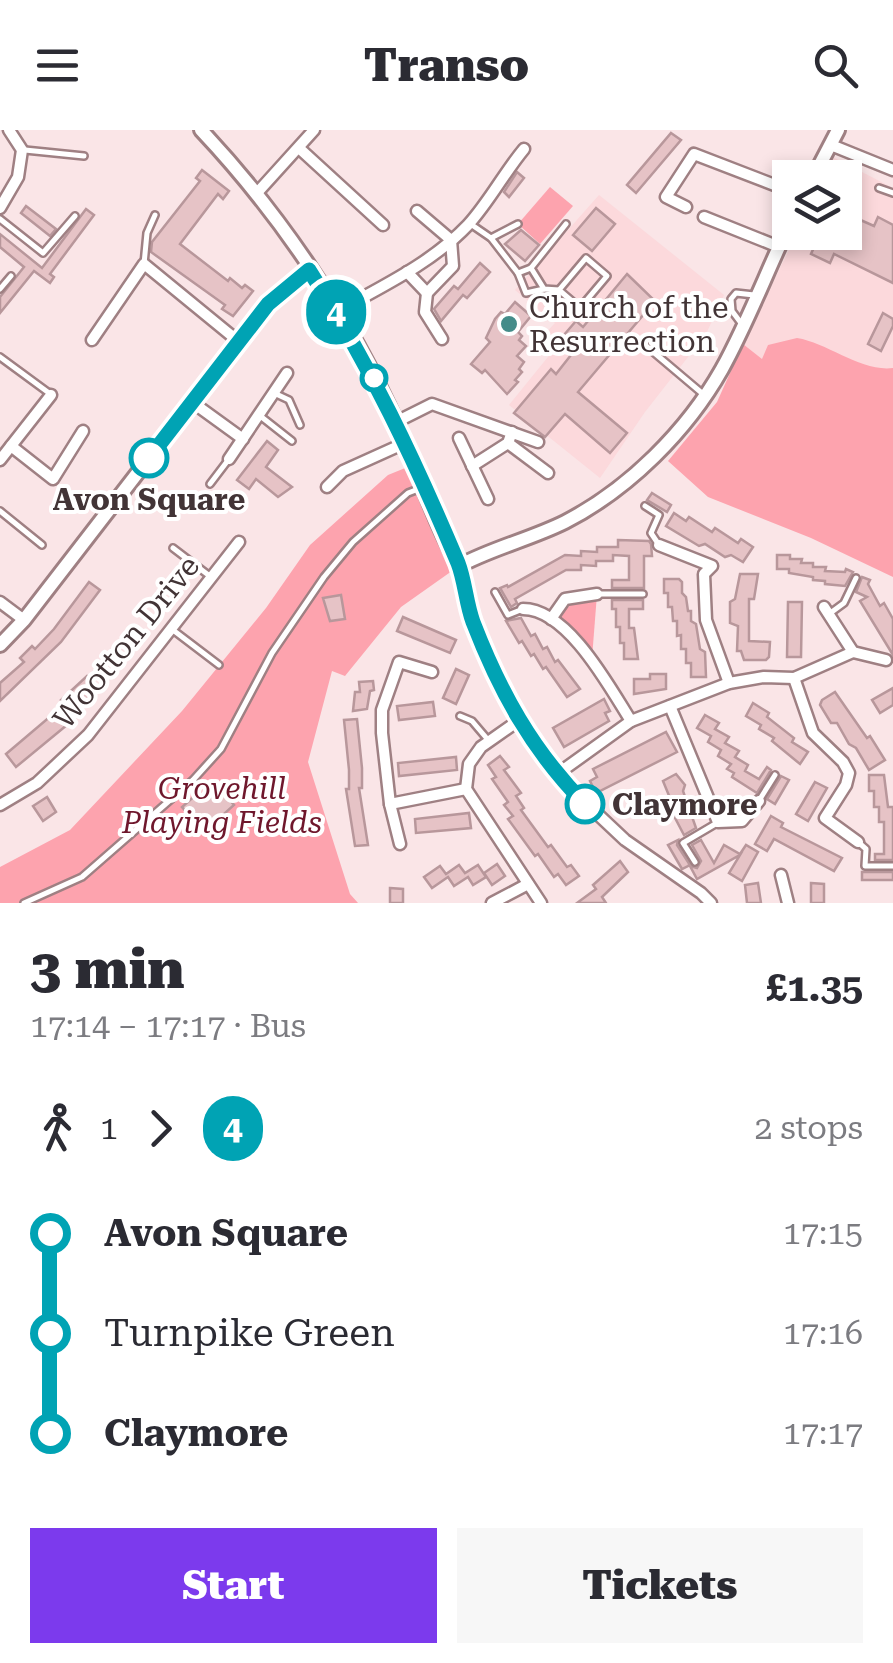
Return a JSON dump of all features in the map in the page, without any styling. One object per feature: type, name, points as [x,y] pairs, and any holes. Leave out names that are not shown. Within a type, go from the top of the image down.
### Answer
[{"type":"street","points":[[0,208],[18,177],[22,150],[9,130]]},
{"type":"street","points":[[201,130],[257,194],[309,270],[396,422],[459,566],[472,620],[518,721],[556,775],[625,840],[711,903]]},
{"type":"street","points":[[257,194],[314,130]]},
{"type":"street","points":[[823,160],[838,130]]},
{"type":"street","points":[[831,145],[893,170]]},
{"type":"street","points":[[300,149],[382,225]]},
{"type":"street","points":[[336,312],[408,272],[451,240],[470,223],[524,149]]},
{"type":"street","points":[[686,207],[666,197],[694,154],[772,184]]},
{"type":"street","points":[[416,210],[451,240],[452,266],[427,293],[424,312],[442,339]]},
{"type":"street","points":[[704,216],[772,244]]},
{"type":"street","points":[[459,566],[566,521],[611,493],[650,460],[705,396],[743,326],[777,250]]},
{"type":"street","points":[[92,340],[144,264],[238,341]]},
{"type":"street","points":[[0,645],[24,620],[268,304],[309,270]]},
{"type":"street","points":[[408,272],[427,293]]},
{"type":"street","points":[[230,459],[288,374]]},
{"type":"street","points":[[0,460],[52,395]]},
{"type":"street","points":[[192,402],[243,439]]},
{"type":"street","points":[[396,422],[432,404],[510,438],[538,442]]},
{"type":"street","points":[[11,446],[53,479],[84,431]]},
{"type":"street","points":[[459,438],[488,500]]},
{"type":"street","points":[[472,466],[510,438]]},
{"type":"street","points":[[510,438],[548,473]]},
{"type":"street","points":[[327,488],[343,471],[405,443]]},
{"type":"street","name":"Wootton Drive","points":[[0,805],[37,783],[88,735],[239,542]]},
{"type":"street","points":[[659,545],[712,566],[704,574],[706,620],[728,683]]},
{"type":"street","points":[[551,619],[565,600],[597,594]]},
{"type":"street","points":[[0,602],[24,620]]},
{"type":"street","points":[[523,610],[530,609],[551,619],[592,658],[631,722]]},
{"type":"street","points":[[826,610],[853,652]]},
{"type":"street","points":[[556,775],[631,722],[728,683],[794,678],[853,652],[889,658]]},
{"type":"street","points":[[400,844],[390,804],[382,710],[399,662],[432,672]]},
{"type":"street","points":[[794,678],[813,733],[849,773],[825,818],[858,842]]},
{"type":"street","points":[[670,706],[718,822],[742,821],[759,802]]},
{"type":"street","points":[[518,721],[489,741],[469,764],[466,789],[541,903]]},
{"type":"street","points":[[390,804],[466,789]]},
{"type":"street","points":[[781,875],[788,903]]},
{"type":"street","points":[[492,903],[528,884]]},
{"type":"lane","points":[[22,150],[84,156]]},
{"type":"lane","points":[[880,188],[893,193]]},
{"type":"lane","points":[[144,264],[155,215]]},
{"type":"lane","points":[[0,220],[43,252],[75,216]]},
{"type":"lane","points":[[470,223],[491,238],[518,273],[526,294],[559,290],[580,308],[607,276],[586,258],[559,290]]},
{"type":"lane","points":[[491,238],[518,224]]},
{"type":"lane","points":[[518,273],[531,268],[566,224]]},
{"type":"lane","points":[[531,268],[544,289]]},
{"type":"lane","points":[[0,289],[11,276]]},
{"type":"lane","points":[[743,326],[732,312],[730,300],[736,292],[756,296]]},
{"type":"lane","points":[[645,345],[705,396]]},
{"type":"lane","points":[[0,357],[52,395]]},
{"type":"lane","points":[[274,393],[289,400],[300,425]]},
{"type":"lane","points":[[259,415],[292,441]]},
{"type":"lane","points":[[210,484],[230,459]]},
{"type":"lane","points":[[24,903],[82,877],[193,780],[221,749],[272,653],[324,577],[353,542],[408,493],[424,487]]},
{"type":"lane","points":[[646,506],[659,516],[651,533],[659,545]]},
{"type":"lane","points":[[0,511],[42,545]]},
{"type":"lane","points":[[172,548],[211,577]]},
{"type":"lane","points":[[826,610],[844,603],[856,578]]},
{"type":"lane","points":[[495,592],[508,615],[523,610]]},
{"type":"lane","points":[[597,594],[643,594]]},
{"type":"lane","points":[[170,628],[219,666]]},
{"type":"lane","points":[[460,716],[472,721],[489,741]]},
{"type":"lane","points":[[759,802],[775,775]]},
{"type":"lane","points":[[695,862],[683,843],[718,822]]},
{"type":"lane","points":[[858,842],[866,849],[864,866],[893,866]]},
{"type":"shaded area","points":[[862,172],[893,188],[893,391],[763,360],[743,344],[789,250],[862,250]]},
{"type":"shaded area","points":[[599,195],[724,295],[706,334],[600,478],[509,405],[552,352],[539,340],[555,323],[515,290]]},
{"type":"green space","points":[[550,187],[573,206],[540,244],[518,224]]},
{"type":"green space","points":[[797,338],[869,366],[893,368],[893,577],[811,538],[708,497],[668,461],[717,402],[743,344],[762,359],[768,345]]},
{"type":"green space","name":"Grovehill Playing Fields","points":[[415,464],[459,566],[401,607],[345,676],[332,671],[308,762],[350,894],[358,903],[0,903],[0,867],[70,830],[182,711],[266,608],[310,545],[388,475]]},
{"type":"green space","points":[[597,594],[592,658],[551,619],[565,599]]},
{"type":"building","points":[[671,133],[681,140],[636,193],[627,185]]},
{"type":"building","points":[[202,170],[229,191],[223,199],[218,194],[180,244],[228,281],[230,278],[253,291],[233,316],[222,309],[225,305],[151,252],[152,242],[200,181],[196,178]]},
{"type":"building","points":[[517,172],[524,178],[509,197],[504,192]]},
{"type":"building","points":[[26,206],[56,229],[50,236],[21,213]]},
{"type":"building","points":[[596,208],[615,224],[592,251],[573,235]]},
{"type":"building","points":[[86,209],[94,215],[50,274],[54,277],[50,283],[34,271],[0,313],[0,297],[24,267],[0,247],[0,234],[42,268]]},
{"type":"building","points":[[878,217],[893,225],[893,283],[834,254],[830,263],[811,254],[813,250],[862,250],[862,221],[874,226]]},
{"type":"building","points":[[521,230],[539,245],[525,261],[505,244]]},
{"type":"building","points":[[480,263],[490,272],[441,321],[434,309]]},
{"type":"building","points":[[627,274],[655,301],[578,392],[627,433],[610,453],[565,414],[545,437],[514,413],[551,369],[556,374],[571,355],[557,343],[576,321],[583,327]]},
{"type":"building","points":[[515,302],[531,316],[518,332],[522,336],[519,340],[526,346],[517,356],[524,362],[519,369],[522,372],[507,394],[485,370],[482,373],[471,364],[490,342],[486,338],[495,319]]},
{"type":"building","points":[[883,313],[893,319],[893,326],[881,351],[868,344]]},
{"type":"building","points":[[267,441],[278,450],[266,467],[292,487],[278,497],[256,479],[249,489],[237,480]]},
{"type":"building","points":[[652,493],[671,505],[667,512],[647,500]]},
{"type":"building","points":[[674,513],[753,547],[743,562],[731,555],[725,557],[705,544],[699,546],[666,526]]},
{"type":"building","points":[[618,540],[651,544],[652,556],[644,556],[644,588],[612,588],[612,580],[629,580],[629,556],[613,555],[613,561],[596,561],[596,566],[566,570],[515,599],[517,603],[511,607],[500,588],[565,555],[581,556],[581,551],[597,552],[597,547],[618,547]]},
{"type":"building","points":[[777,555],[802,559],[801,563],[813,563],[813,567],[826,567],[825,571],[853,572],[845,586],[825,584],[813,577],[789,573],[789,569],[777,569]]},
{"type":"building","points":[[740,574],[758,574],[754,599],[749,599],[749,641],[770,642],[766,660],[744,660],[741,651],[737,651],[738,626],[730,623],[730,602],[735,599]]},
{"type":"building","points":[[862,577],[870,580],[868,584],[880,606],[884,603],[893,619],[893,655],[860,601],[867,597],[856,592]]},
{"type":"building","points":[[664,579],[682,582],[700,649],[705,652],[706,677],[691,677],[691,663],[686,663],[686,649],[681,649],[677,621],[673,621],[672,607],[668,607],[668,593],[664,593]]},
{"type":"building","points":[[89,582],[100,590],[61,642],[0,701],[0,683],[24,662],[20,658],[32,646],[35,649],[54,629]]},
{"type":"building","points":[[341,595],[345,619],[330,621],[323,598]]},
{"type":"building","points":[[612,600],[643,600],[643,609],[629,609],[629,628],[634,628],[638,659],[624,659],[624,643],[620,643]]},
{"type":"building","points":[[788,602],[802,602],[801,657],[787,657]]},
{"type":"building","points":[[403,617],[456,640],[450,653],[397,631]]},
{"type":"building","points":[[521,618],[531,636],[535,634],[543,649],[547,647],[580,689],[567,697],[546,667],[543,669],[534,654],[531,656],[522,641],[519,643],[506,621]]},
{"type":"building","points":[[456,669],[469,675],[456,704],[443,698]]},
{"type":"building","points":[[650,674],[666,674],[666,689],[634,694],[634,679],[650,679]]},
{"type":"building","points":[[87,676],[99,689],[70,716],[73,720],[16,767],[6,754],[65,704],[61,700]]},
{"type":"building","points":[[373,681],[367,709],[353,711],[355,692],[360,692],[359,682]]},
{"type":"building","points":[[893,688],[893,705],[880,713],[872,700]]},
{"type":"building","points":[[835,692],[885,760],[869,770],[820,705]]},
{"type":"building","points":[[604,699],[610,711],[605,713],[609,721],[564,747],[553,728]]},
{"type":"building","points":[[433,702],[435,716],[399,720],[397,706]]},
{"type":"building","points":[[753,703],[794,738],[792,742],[808,752],[800,764],[759,729],[761,725],[746,716]]},
{"type":"building","points":[[705,715],[719,723],[715,729],[729,737],[725,743],[739,751],[735,757],[748,765],[745,771],[759,779],[767,767],[771,770],[757,793],[732,777],[734,773],[727,769],[731,764],[718,756],[721,750],[708,742],[711,736],[697,728]]},
{"type":"building","points":[[357,719],[362,768],[359,788],[368,845],[355,846],[346,789],[349,770],[344,720]]},
{"type":"building","points":[[666,732],[677,752],[596,793],[590,781],[597,777],[593,769]]},
{"type":"building","points":[[500,756],[509,767],[504,770],[521,793],[516,796],[524,808],[521,810],[548,847],[551,845],[579,876],[566,885],[558,874],[554,877],[538,854],[535,856],[508,819],[513,816],[504,805],[508,802],[492,779],[496,777],[488,765]]},
{"type":"building","points":[[456,757],[457,770],[399,776],[398,763]]},
{"type":"building","points":[[676,774],[685,785],[683,791],[696,828],[684,835],[663,781]]},
{"type":"building","points":[[869,775],[884,775],[888,807],[893,807],[893,860],[875,860],[875,854],[884,854],[884,822],[879,822],[879,807],[874,807]]},
{"type":"building","points":[[781,776],[789,780],[775,804],[767,799]]},
{"type":"building","points":[[815,782],[827,788],[808,821],[796,814]]},
{"type":"building","points":[[216,784],[234,805],[204,832],[182,807]]},
{"type":"building","points":[[47,797],[56,812],[43,821],[33,806]]},
{"type":"building","points":[[469,813],[471,828],[416,833],[415,819]]},
{"type":"building","points":[[771,816],[783,823],[781,827],[842,858],[834,871],[774,839],[767,851],[755,844]]},
{"type":"building","points":[[678,840],[677,845],[690,865],[682,869],[668,845]]},
{"type":"building","points":[[701,840],[714,863],[724,845],[740,854],[746,845],[758,852],[742,881],[729,873],[740,855],[697,879],[690,866],[697,868],[701,861],[692,845]]},
{"type":"building","points":[[620,861],[628,872],[602,897],[606,903],[577,903],[596,889],[593,885]]},
{"type":"building","points":[[497,864],[505,876],[492,885],[484,873]]},
{"type":"building","points":[[459,865],[465,873],[478,865],[486,877],[473,885],[468,877],[454,886],[448,877],[432,888],[424,877],[440,866],[446,874]]},
{"type":"building","points":[[862,872],[893,872],[893,880],[862,880]]},
{"type":"building","points":[[758,883],[761,903],[747,903],[745,885]]},
{"type":"building","points":[[811,883],[824,884],[824,903],[811,903]]},
{"type":"building","points":[[390,888],[403,889],[403,903],[390,903]]},
{"type":"bus line","name":"4","points":[[149,458],[268,304],[309,270],[363,357],[396,422],[459,566],[472,620],[518,721],[556,775],[585,804]]},
{"type":"place","name":"Church of the Resurrection","points":[[509,324]]},
{"type":"place","name":"Avon Square","points":[[149,458]]},
{"type":"place","name":"Claymore","points":[[585,804]]}]
